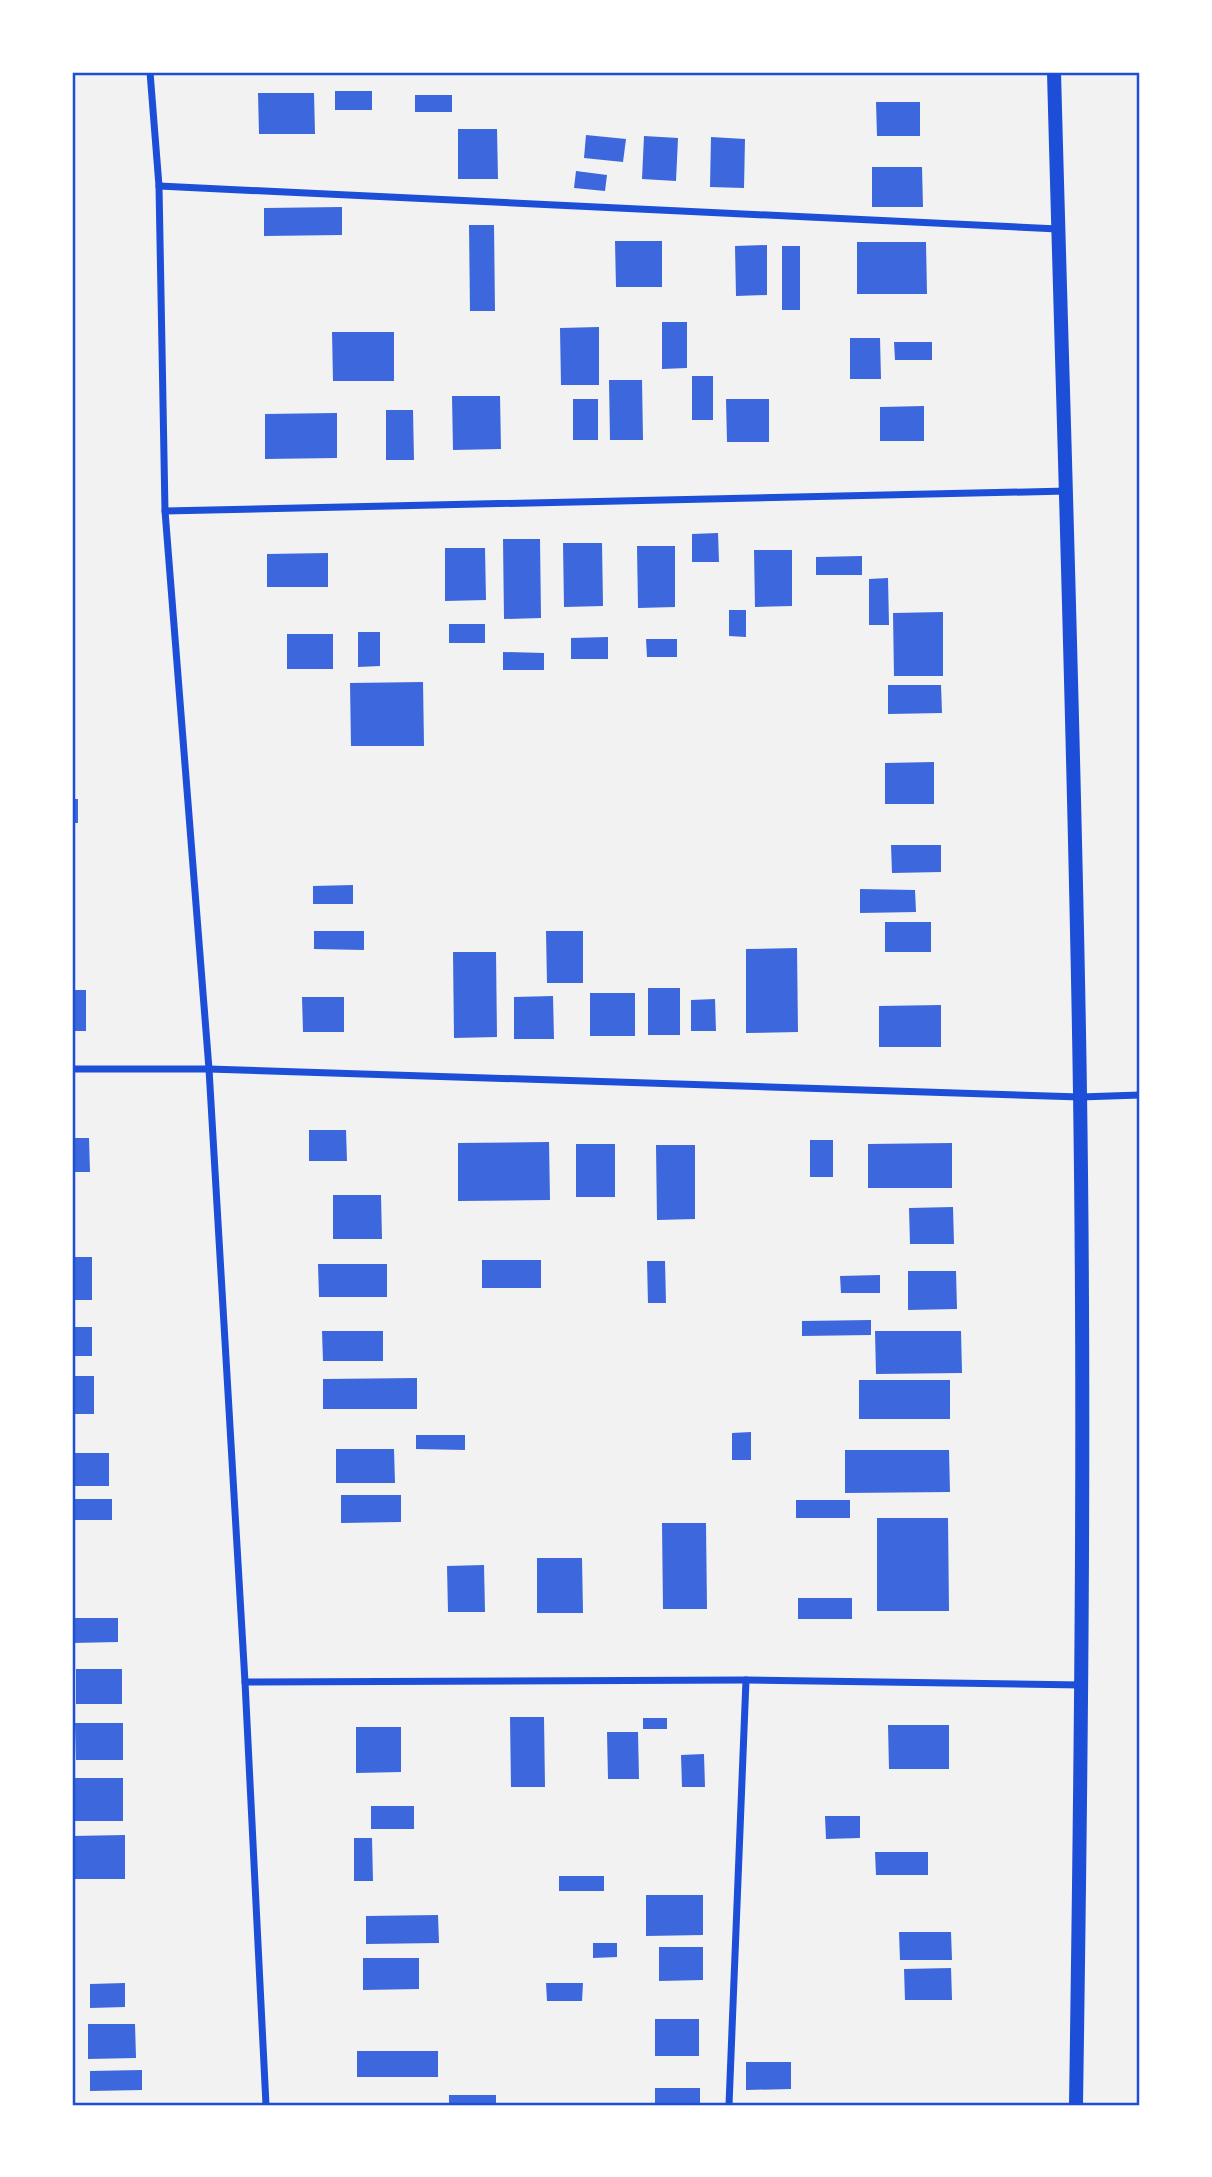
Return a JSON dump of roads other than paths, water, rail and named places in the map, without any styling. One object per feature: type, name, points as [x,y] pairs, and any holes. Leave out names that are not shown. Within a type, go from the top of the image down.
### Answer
[{"type":"main road","points":[[1054,72],[1068,491],[1080,1097],[1083,1685],[1076,2105]]},
{"type":"street","points":[[150,72],[159,186],[165,512],[209,1069],[246,1682],[266,2105]]},
{"type":"street","points":[[159,186],[1058,229]]},
{"type":"street","points":[[165,512],[1068,491]]},
{"type":"street","points":[[72,1069],[209,1069],[1080,1097],[1140,1095]]},
{"type":"street","points":[[246,1682],[746,1680],[1083,1685]]},
{"type":"street","points":[[729,2105],[746,1680]]}]
